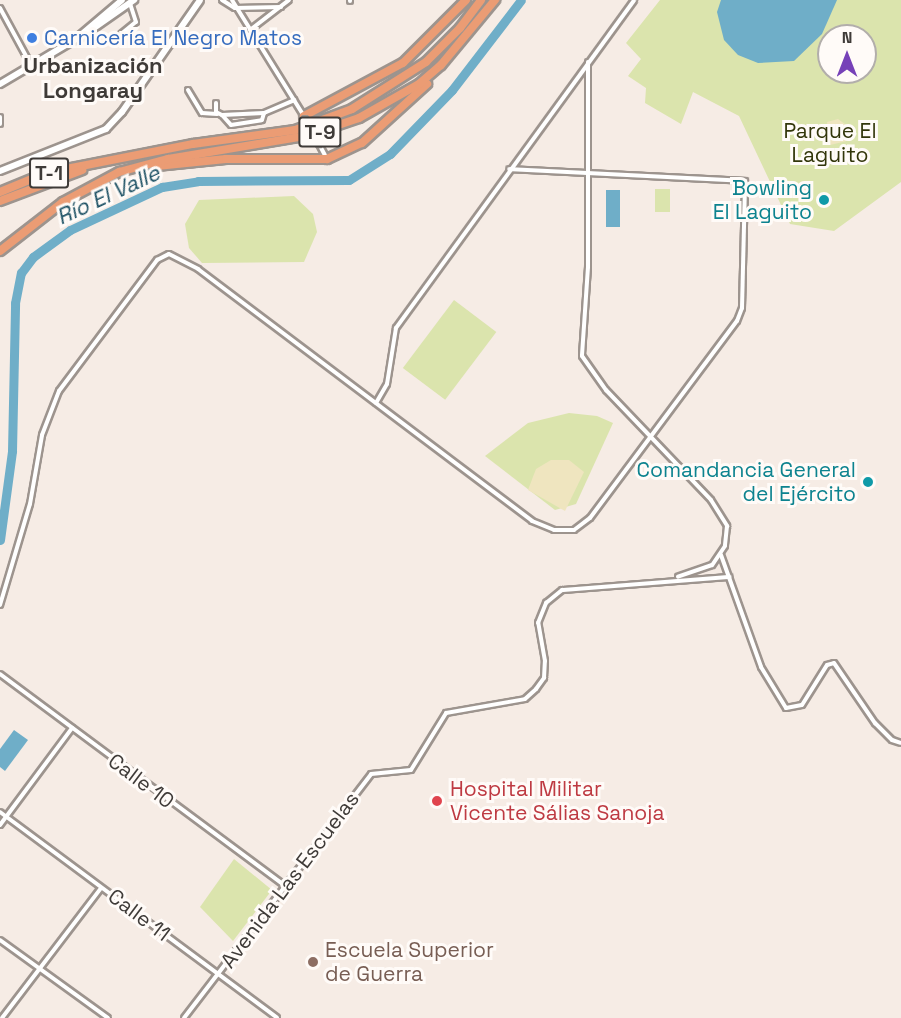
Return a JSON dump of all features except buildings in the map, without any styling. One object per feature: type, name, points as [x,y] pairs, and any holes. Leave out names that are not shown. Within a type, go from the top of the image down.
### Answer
[{"type":"highway","points":[[305,118],[403,63],[466,0]]},
{"type":"highway","name":"T-9","points":[[99,162],[295,130],[352,109],[426,62],[460,27],[481,0]]},
{"type":"highway","name":"T-9","points":[[327,159],[362,143],[388,121],[436,75],[495,0]]},
{"type":"highway","name":"T-9","points":[[0,251],[63,202],[91,184],[131,169],[306,136],[359,118],[419,84],[476,26]]},
{"type":"highway","points":[[131,169],[226,159],[327,159]]},
{"type":"highway","points":[[0,201],[99,162]]},
{"type":"highway","name":"T-1","points":[[0,192],[46,173],[99,162]]},
{"type":"main road","points":[[0,84],[76,39],[122,0]]},
{"type":"main road","points":[[0,171],[106,129],[122,112],[200,0]]},
{"type":"main road","points":[[76,39],[87,35],[132,2]]},
{"type":"street","points":[[222,0],[235,8],[281,7]]},
{"type":"street","points":[[232,0],[305,118],[327,159]]},
{"type":"street","points":[[250,30],[289,0]]},
{"type":"street","points":[[376,403],[387,384],[396,328],[509,169],[634,0]]},
{"type":"street","points":[[121,34],[136,22],[132,2]]},
{"type":"street","points":[[0,8],[32,66]]},
{"type":"street","points":[[588,62],[588,267],[582,356],[606,390],[723,514],[727,535],[721,555],[706,568],[668,579]]},
{"type":"street","points":[[188,90],[201,112],[220,114],[264,113],[294,100]]},
{"type":"street","points":[[216,103],[220,114],[229,125],[263,120],[264,113]]},
{"type":"street","points":[[239,114],[240,124]]},
{"type":"street","points":[[0,117],[0,124]]},
{"type":"street","points":[[0,605],[18,548],[52,405],[59,391],[160,258],[177,256],[198,269],[532,521],[554,530],[574,530],[590,518],[737,321],[742,308],[745,181],[509,169]]},
{"type":"street","points":[[721,555],[761,667],[786,708],[802,705],[827,665],[834,663],[875,723],[892,740],[901,743]]},
{"type":"street","points":[[668,579],[729,577]]},
{"type":"street","name":"Avenida Las Escuelas","points":[[184,1018],[371,774],[411,770],[446,713],[525,699],[536,689],[544,678],[545,661],[538,623],[546,603],[562,590],[668,579]]},
{"type":"street","name":"Calle 10","points":[[0,674],[284,885]]},
{"type":"street","points":[[0,825],[72,728]]},
{"type":"street","name":"Calle 11","points":[[0,812],[278,1018]]},
{"type":"street","points":[[2,1018],[101,888]]},
{"type":"street","points":[[0,940],[108,1018]]},
{"type":"green space","name":"Parque El Laguito","points":[[660,0],[901,0],[901,182],[834,231],[790,224],[739,116],[693,92],[681,124],[645,103],[646,88],[628,76],[641,59],[626,43]]},
{"type":"green space","points":[[655,189],[670,189],[670,212],[655,212]]},
{"type":"green space","points":[[294,196],[313,214],[317,232],[304,262],[202,263],[189,248],[185,224],[199,200]]},
{"type":"green space","points":[[454,300],[496,332],[445,400],[403,368]]},
{"type":"green space","points":[[569,413],[597,416],[613,423],[576,504],[555,510],[485,456],[528,423]]},
{"type":"green space","points":[[234,859],[272,890],[233,941],[200,907]]},
{"type":"sand","points":[[838,119],[849,127],[851,140],[830,145],[827,122]]},
{"type":"sand","points":[[551,460],[569,460],[584,472],[565,511],[528,490],[536,469]]},
{"type":"water","points":[[721,0],[837,0],[826,24],[817,24],[817,39],[794,61],[758,63],[738,55],[724,40],[717,12]]},
{"type":"water","points":[[606,190],[620,190],[620,227],[606,227]]},
{"type":"water","points":[[14,730],[28,740],[5,771],[0,767],[0,749]]},
{"type":"waterway","name":"Río El Valle","points":[[0,540],[12,451],[15,303],[21,273],[33,257],[70,230],[162,187],[198,181],[349,180],[390,154],[452,90],[521,0]]},
{"type":"place","name":"Carnicería El Negro Matos","points":[[32,38]]},
{"type":"place","name":"Bowling El Laguito","points":[[824,200]]},
{"type":"place","name":"Comandancia General del Ejército","points":[[868,482]]},
{"type":"place","name":"Hospital Militar Vicente Sálias Sanoja","points":[[437,801]]},
{"type":"place","name":"Escuela Superior de Guerra","points":[[313,962]]},
{"type":"district","name":"Urbanización Longaray","points":[[93,78]]}]
